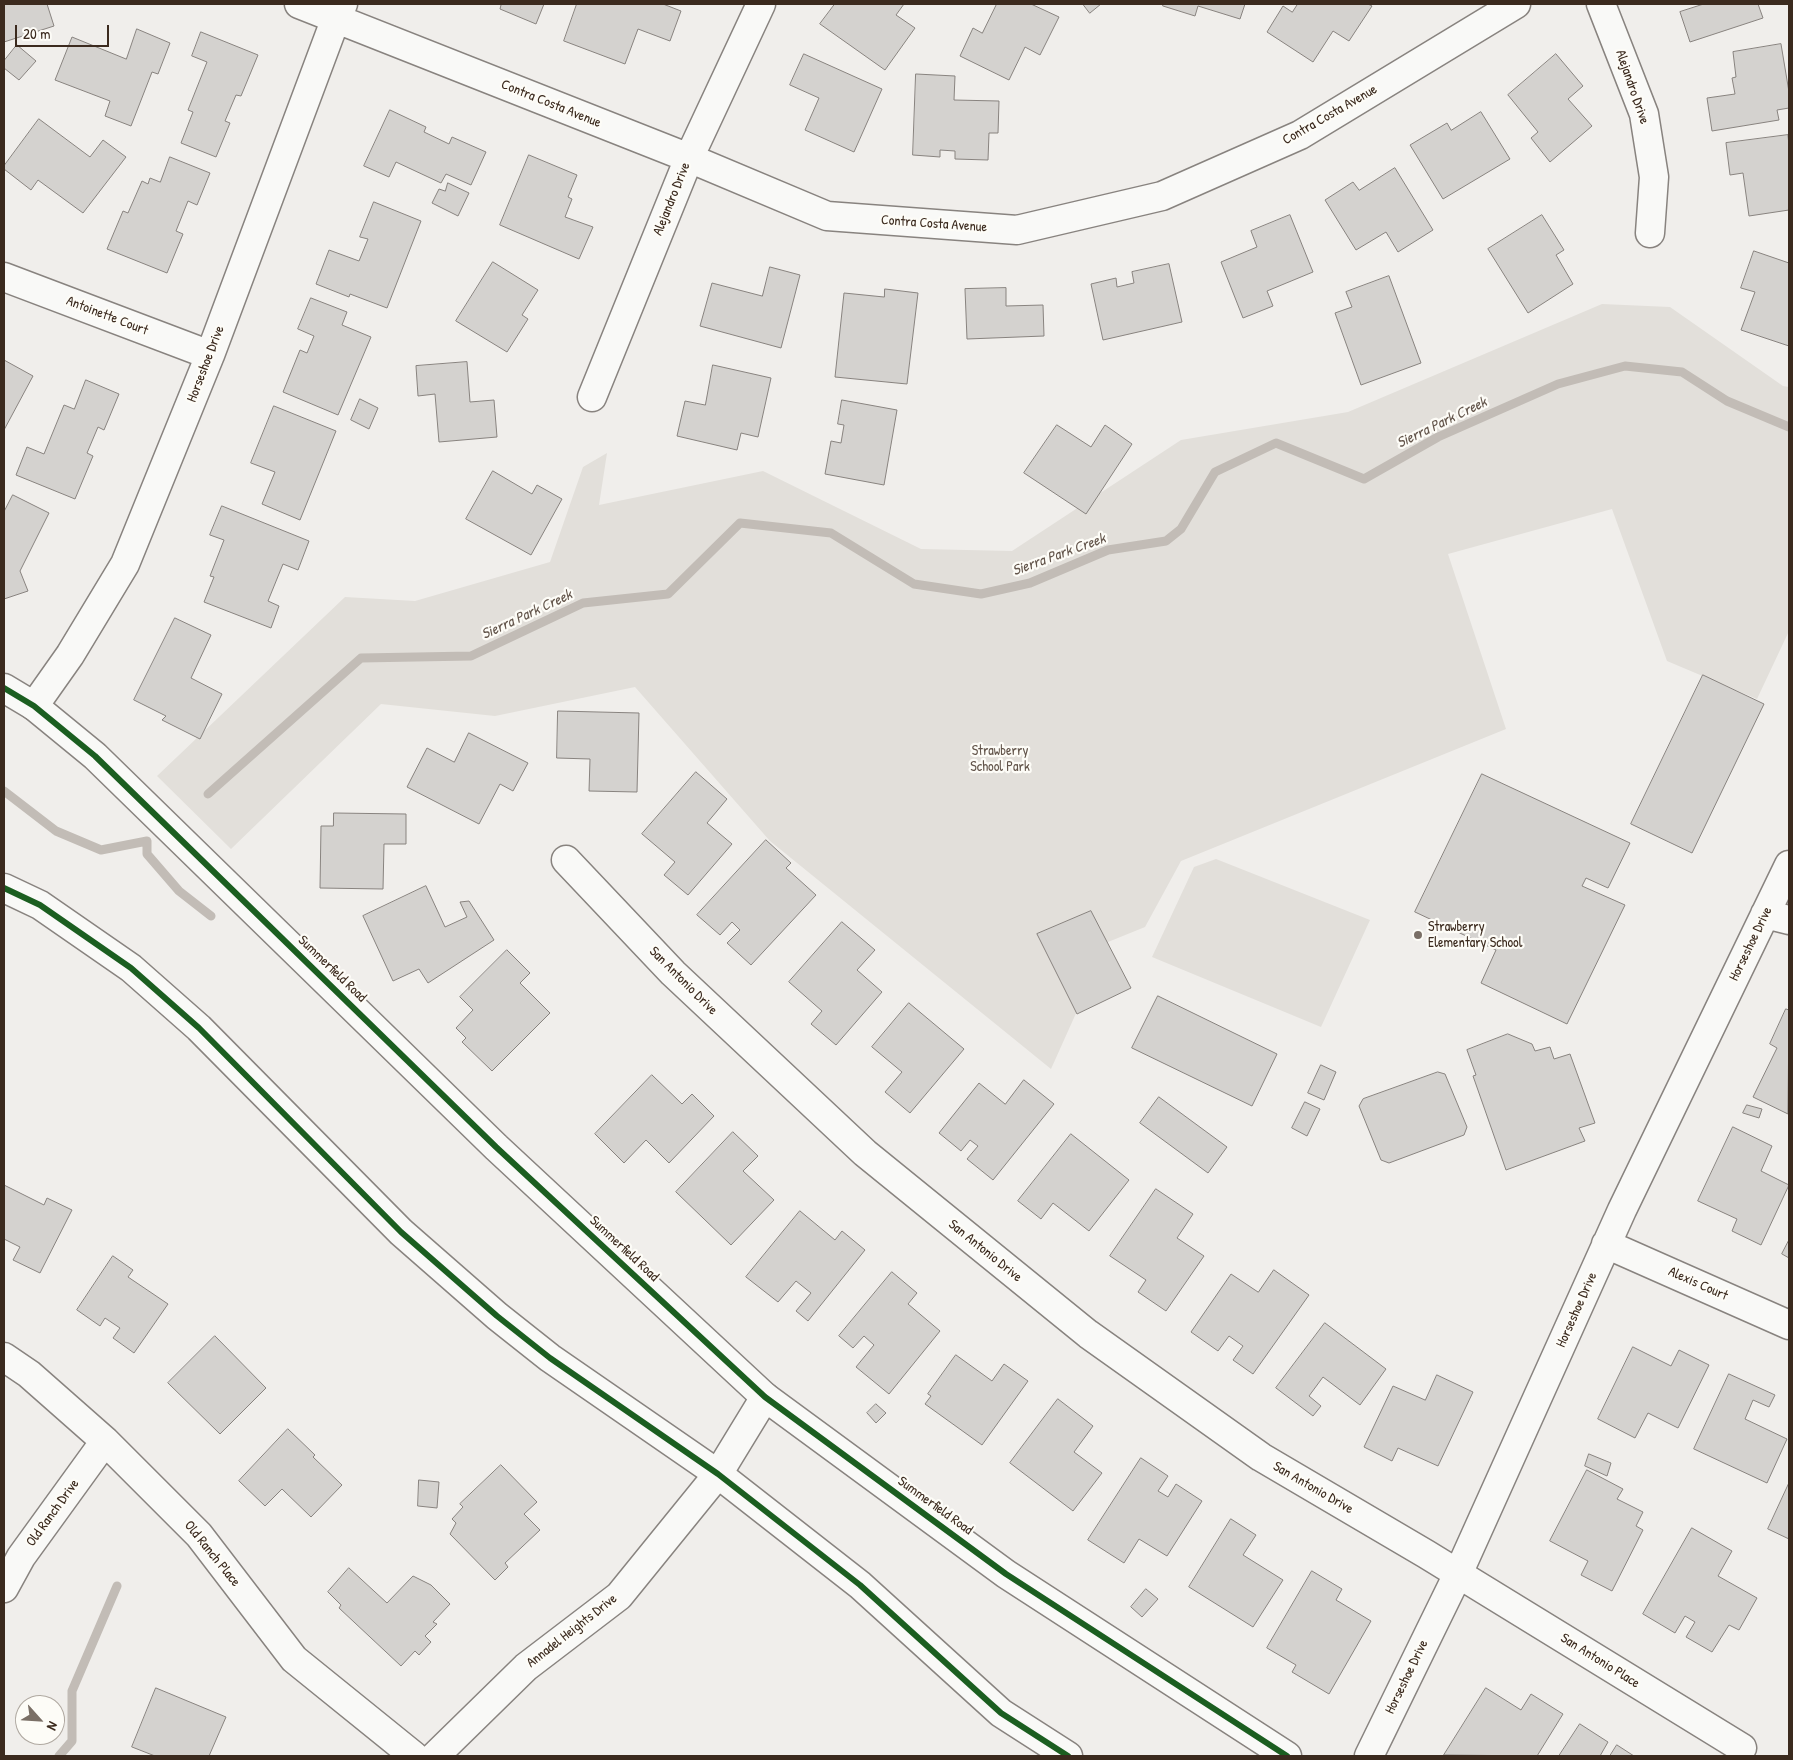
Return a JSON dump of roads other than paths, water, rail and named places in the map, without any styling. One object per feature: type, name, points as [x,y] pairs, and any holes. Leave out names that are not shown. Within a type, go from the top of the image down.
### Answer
[{"type":"street","name":"Contra Costa Avenue","points":[[299,4],[340,11],[827,216],[1018,230],[1162,196],[1300,135],[1516,4]]},
{"type":"street","name":"Alejandro Drive","points":[[592,398],[689,158],[761,4]]},
{"type":"street","name":"Alejandro Drive","points":[[1601,4],[1644,114],[1654,177],[1650,233]]},
{"type":"street","name":"Horseshoe Drive","points":[[34,706],[70,656],[125,564],[210,355],[340,11]]},
{"type":"street","name":"Antoinette Court","points":[[4,277],[210,355]]},
{"type":"street","name":"Summerfield Road","points":[[4,688],[34,706],[95,756],[496,1147],[765,1397],[1006,1574],[1287,1756]]},
{"type":"street","name":"San Antonio Drive","points":[[566,860],[674,973],[865,1154],[1080,1328],[1261,1457],[1458,1574]]},
{"type":"street","name":"Horseshoe Drive","points":[[1369,1756],[1458,1574],[1606,1244],[1777,917],[1789,865]]},
{"type":"street","points":[[4,888],[40,905],[131,968],[199,1028],[401,1232],[550,1358],[718,1474],[860,1585],[1001,1713],[1068,1756]]},
{"type":"street","name":"Alexis Court","points":[[1606,1244],[1789,1324]]},
{"type":"street","name":"Old Ranch Place","points":[[4,1357],[29,1374],[106,1441],[199,1535],[294,1659],[414,1756]]},
{"type":"street","name":"Annadel Heights Drive","points":[[435,1756],[526,1667],[619,1596],[718,1474],[765,1397]]},
{"type":"street","name":"Old Ranch Drive","points":[[4,1588],[21,1557],[106,1441]]},
{"type":"street","name":"San Antonio Place","points":[[1458,1574],[1742,1748]]},
{"type":"waterway","name":"Sierra Park Creek","points":[[208,794],[361,658],[471,656],[583,603],[668,594],[740,523],[831,533],[914,584],[981,594],[1030,583],[1108,550],[1166,541],[1181,529],[1215,472],[1276,443],[1364,479],[1438,437],[1558,384],[1625,366],[1682,372],[1727,401],[1789,427]]},
{"type":"waterway","points":[[4,791],[56,831],[101,850],[147,841],[147,854],[179,891],[211,916]]},
{"type":"waterway","points":[[59,1756],[72,1741],[72,1691],[117,1586]]},
{"type":"place","name":"Strawberry Elementary School","points":[[1418,935]]},
{"type":"park label","name":"Strawberry School Park","points":[[1000,760]]}]
